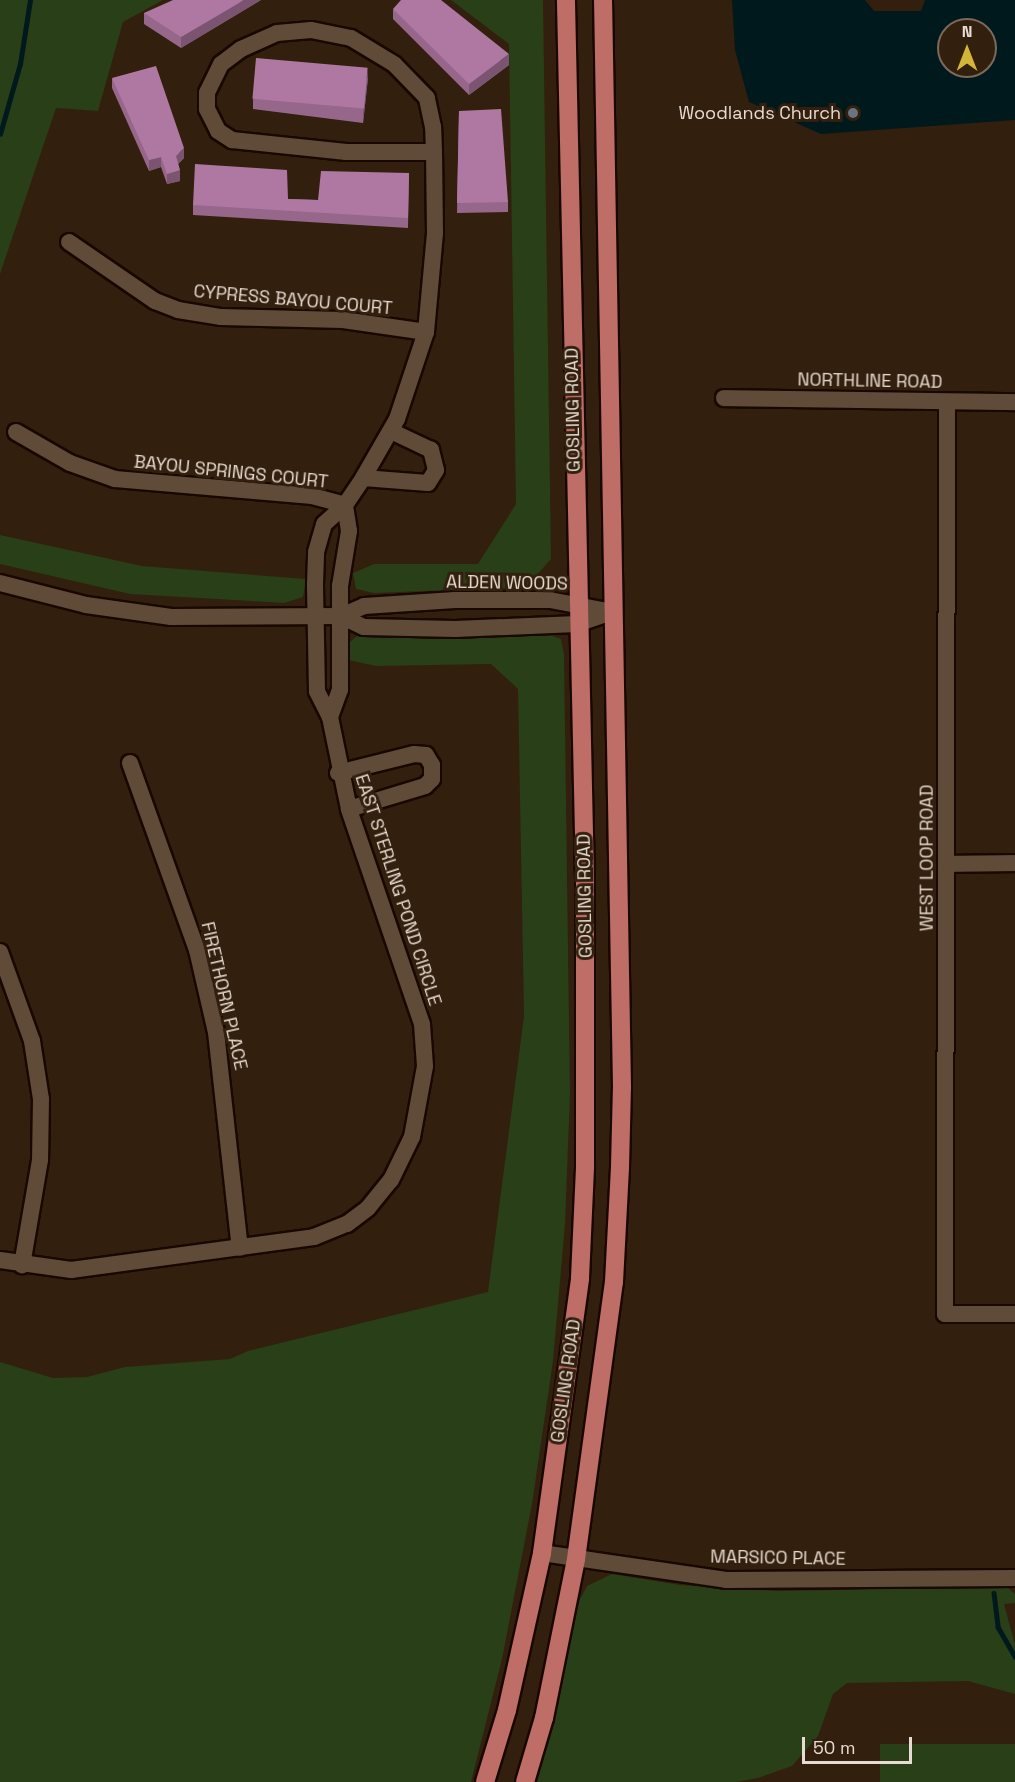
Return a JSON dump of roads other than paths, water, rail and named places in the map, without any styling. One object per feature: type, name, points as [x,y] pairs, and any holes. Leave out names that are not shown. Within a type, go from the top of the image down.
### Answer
[{"type":"main road","name":"GOSLING ROAD","points":[[485,1782],[507,1710],[542,1553],[580,1278],[586,1155],[587,1041],[566,0]]},
{"type":"main road","name":"GOSLING ROAD","points":[[525,1782],[544,1718],[576,1559],[614,1281],[621,1144],[603,0]]},
{"type":"street","name":"EAST STERLING POND CIRCLE","points":[[0,1260],[22,1265],[71,1270],[293,1242],[347,1224],[368,1209],[391,1180],[417,1119],[424,1066],[418,1008],[338,773],[330,717],[317,691],[315,616],[316,552],[324,524],[345,505],[391,431],[408,393],[426,332],[434,261],[434,152],[427,98],[394,64],[351,38],[311,30],[277,33],[241,49],[222,64],[207,93],[207,109],[218,131],[232,140],[346,152],[434,152]]},
{"type":"street","name":"CYPRESS BAYOU COURT","points":[[69,242],[156,301],[178,310],[221,316],[344,320],[426,332]]},
{"type":"street","name":"NORTHLINE ROAD","points":[[724,398],[1015,402]]},
{"type":"street","name":"WEST LOOP ROAD","points":[[947,402],[945,1314],[1015,1314]]},
{"type":"street","points":[[363,478],[428,483],[436,470],[431,450],[391,431]]},
{"type":"street","name":"BAYOU SPRINGS COURT","points":[[16,432],[70,463],[115,479],[312,496],[345,505]]},
{"type":"street","name":"EAST STERLING POND CIRCLE","points":[[330,717],[340,690],[342,559],[349,531],[345,505]]},
{"type":"street","name":"ALDEN WOODS","points":[[0,583],[86,605],[160,616],[341,616],[364,606],[456,600],[550,600],[577,603],[613,612]]},
{"type":"street","name":"ALDEN WOODS","points":[[341,616],[364,627],[455,629],[577,624],[613,612]]},
{"type":"street","points":[[338,773],[414,754],[426,755],[432,765],[432,779],[424,786],[349,809]]},
{"type":"street","name":"FIRETHORN PLACE","points":[[130,763],[197,950],[216,1032],[240,1248]]},
{"type":"street","points":[[946,864],[1015,863]]},
{"type":"street","points":[[0,952],[32,1041],[41,1099],[40,1160],[22,1265]]},
{"type":"street","name":"MARSICO PLACE","points":[[542,1553],[726,1580],[1015,1578]]},
{"type":"water","points":[[732,0],[865,0],[874,11],[921,11],[925,0],[1015,0],[1015,120],[821,134],[749,102],[735,50]]},
{"type":"waterway","points":[[0,134],[20,64],[30,0]]},
{"type":"waterway","points":[[994,1593],[998,1627],[1015,1657]]},
{"type":"place","name":"Woodlands Church","points":[[853,113]]}]
